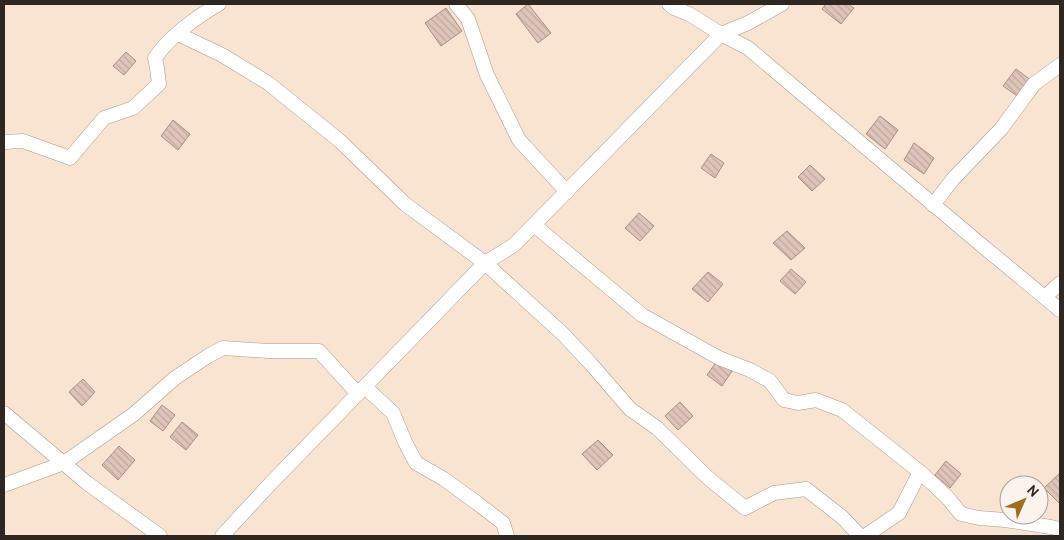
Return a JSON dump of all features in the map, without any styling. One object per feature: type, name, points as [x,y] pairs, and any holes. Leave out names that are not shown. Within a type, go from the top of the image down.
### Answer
[{"type":"street","points":[[4,142],[23,141],[70,158],[104,118],[132,108],[159,84],[155,58],[160,50],[198,16],[219,4]]},
{"type":"street","points":[[456,4],[468,18],[487,75],[519,140],[567,192]]},
{"type":"street","points":[[222,536],[484,263],[514,245],[721,34],[748,23],[782,4]]},
{"type":"street","points":[[673,5],[748,48],[1060,310]]},
{"type":"street","points":[[178,34],[222,55],[268,83],[340,141],[406,204],[484,263],[563,334],[630,409],[657,428],[707,477],[745,508],[774,493],[806,489],[842,517],[860,536]]},
{"type":"street","points":[[933,205],[953,179],[1001,129],[1034,84],[1060,65]]},
{"type":"street","points":[[534,225],[642,315],[719,358],[750,370],[770,381],[784,400],[798,403],[816,400],[842,410],[920,472],[947,497],[961,514],[1060,529]]},
{"type":"street","points":[[1044,297],[1060,284]]},
{"type":"street","points":[[4,485],[64,463],[134,414],[175,378],[223,348],[269,351],[319,351],[361,390],[393,413],[416,463],[444,479],[503,523],[507,536]]},
{"type":"street","points":[[4,413],[88,483],[160,536]]},
{"type":"street","points":[[865,536],[898,513],[920,472]]},
{"type":"building","points":[[528,4],[551,33],[538,43],[516,14]]},
{"type":"building","points":[[826,4],[848,4],[854,8],[841,24],[822,9]]},
{"type":"building","points":[[446,8],[462,31],[441,46],[425,23]]},
{"type":"building","points":[[126,52],[136,61],[124,75],[113,66]]},
{"type":"building","points":[[1016,69],[1032,81],[1020,98],[1003,86]]},
{"type":"building","points":[[880,116],[898,130],[885,149],[866,134]]},
{"type":"building","points":[[173,120],[190,134],[178,150],[161,136]]},
{"type":"building","points":[[914,143],[934,158],[924,174],[904,160]]},
{"type":"building","points":[[711,154],[724,163],[715,178],[701,168]]},
{"type":"building","points":[[810,165],[825,179],[812,191],[798,177]]},
{"type":"building","points":[[639,213],[654,226],[640,241],[625,228]]},
{"type":"building","points":[[787,231],[805,248],[791,260],[773,243]]},
{"type":"building","points":[[791,269],[806,282],[795,294],[780,281]]},
{"type":"building","points":[[708,272],[723,284],[708,302],[692,289]]},
{"type":"building","points":[[717,361],[732,371],[722,386],[707,375]]},
{"type":"building","points":[[83,379],[95,392],[82,406],[69,392]]},
{"type":"building","points":[[680,402],[693,416],[678,430],[665,416]]},
{"type":"building","points":[[162,405],[175,415],[163,431],[150,421]]},
{"type":"building","points":[[182,422],[198,435],[186,450],[170,437]]},
{"type":"building","points":[[598,440],[613,455],[597,470],[582,454]]},
{"type":"building","points":[[119,446],[135,460],[118,480],[102,465]]},
{"type":"building","points":[[946,461],[961,474],[950,488],[935,475]]},
{"type":"building","points":[[1060,475],[1060,504],[1049,493],[1049,483]]}]
